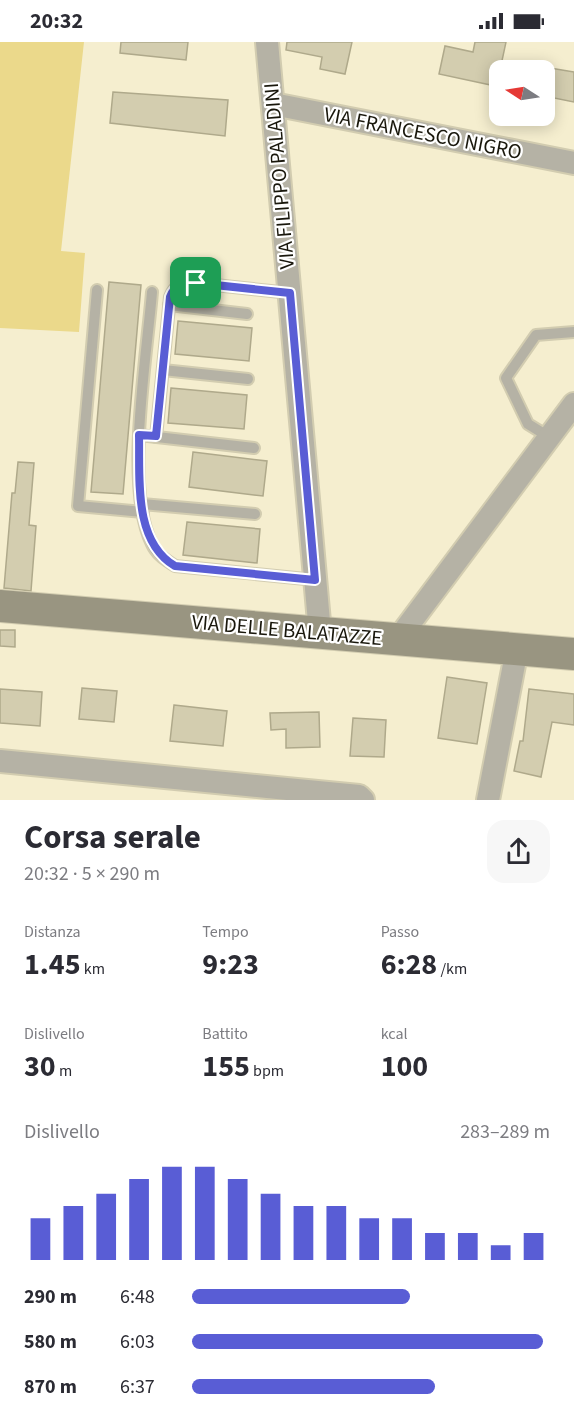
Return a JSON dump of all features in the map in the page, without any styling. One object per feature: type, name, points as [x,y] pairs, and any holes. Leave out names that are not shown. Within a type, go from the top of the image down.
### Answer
[{"type":"street","name":"VIA FILIPPO PALADINI","points":[[267,42],[320,633]]},
{"type":"street","name":"VIA FRANCESCO NIGRO","points":[[273,104],[574,163]]},
{"type":"street","points":[[398,639],[574,405]]},
{"type":"street","name":"VIA DELLE BALATAZZE","points":[[0,606],[574,654]]},
{"type":"street","points":[[488,800],[517,649]]},
{"type":"street","points":[[0,761],[359,796],[363,800]]},
{"type":"lane","points":[[156,436],[169,305],[173,289],[181,284],[196,283],[290,293]]},
{"type":"lane","points":[[98,290],[78,506],[255,514]]},
{"type":"lane","points":[[152,292],[139,435],[143,508],[152,544],[162,558],[175,566],[315,580]]},
{"type":"lane","points":[[169,305],[247,314]]},
{"type":"lane","points":[[549,437],[528,424],[506,378],[536,335],[574,332]]},
{"type":"lane","points":[[163,370],[248,379]]},
{"type":"lane","points":[[139,435],[254,448]]},
{"type":"shaded area","points":[[0,42],[84,42],[61,251],[85,253],[79,332],[0,328]]},
{"type":"building","points":[[121,42],[188,42],[186,60],[120,53]]},
{"type":"building","points":[[287,42],[352,42],[345,74],[320,69],[322,57],[286,50]]},
{"type":"building","points":[[475,42],[506,42],[502,60],[489,60],[489,85],[439,74],[445,46],[473,52]]},
{"type":"building","points":[[555,69],[574,72],[574,102],[555,98]]},
{"type":"building","points":[[113,92],[228,100],[225,136],[110,123]]},
{"type":"building","points":[[109,282],[141,285],[123,494],[91,492]]},
{"type":"building","points":[[178,321],[252,328],[249,361],[175,354]]},
{"type":"building","points":[[171,388],[247,395],[244,429],[168,423]]},
{"type":"building","points":[[193,452],[267,461],[263,496],[189,487]]},
{"type":"building","points":[[18,462],[34,463],[29,525],[36,526],[31,591],[4,588],[12,493],[15,493]]},
{"type":"building","points":[[187,522],[260,529],[257,563],[183,555]]},
{"type":"building","points":[[0,630],[15,630],[15,647],[0,646]]},
{"type":"building","points":[[447,677],[487,683],[477,744],[438,738]]},
{"type":"building","points":[[82,688],[117,691],[114,722],[79,719]]},
{"type":"building","points":[[0,689],[42,692],[40,726],[0,723]]},
{"type":"building","points":[[529,689],[574,694],[574,725],[552,722],[541,777],[514,771],[520,741],[523,741]]},
{"type":"building","points":[[174,705],[227,711],[223,746],[170,741]]},
{"type":"building","points":[[319,712],[320,747],[286,748],[286,729],[271,730],[270,713]]},
{"type":"building","points":[[353,718],[386,720],[384,757],[350,756]]},
{"type":"route","points":[[196,283],[290,293],[315,580],[175,566],[162,558],[152,544],[140,494],[139,435],[156,436],[170,297],[173,289],[181,284],[196,283]]}]
